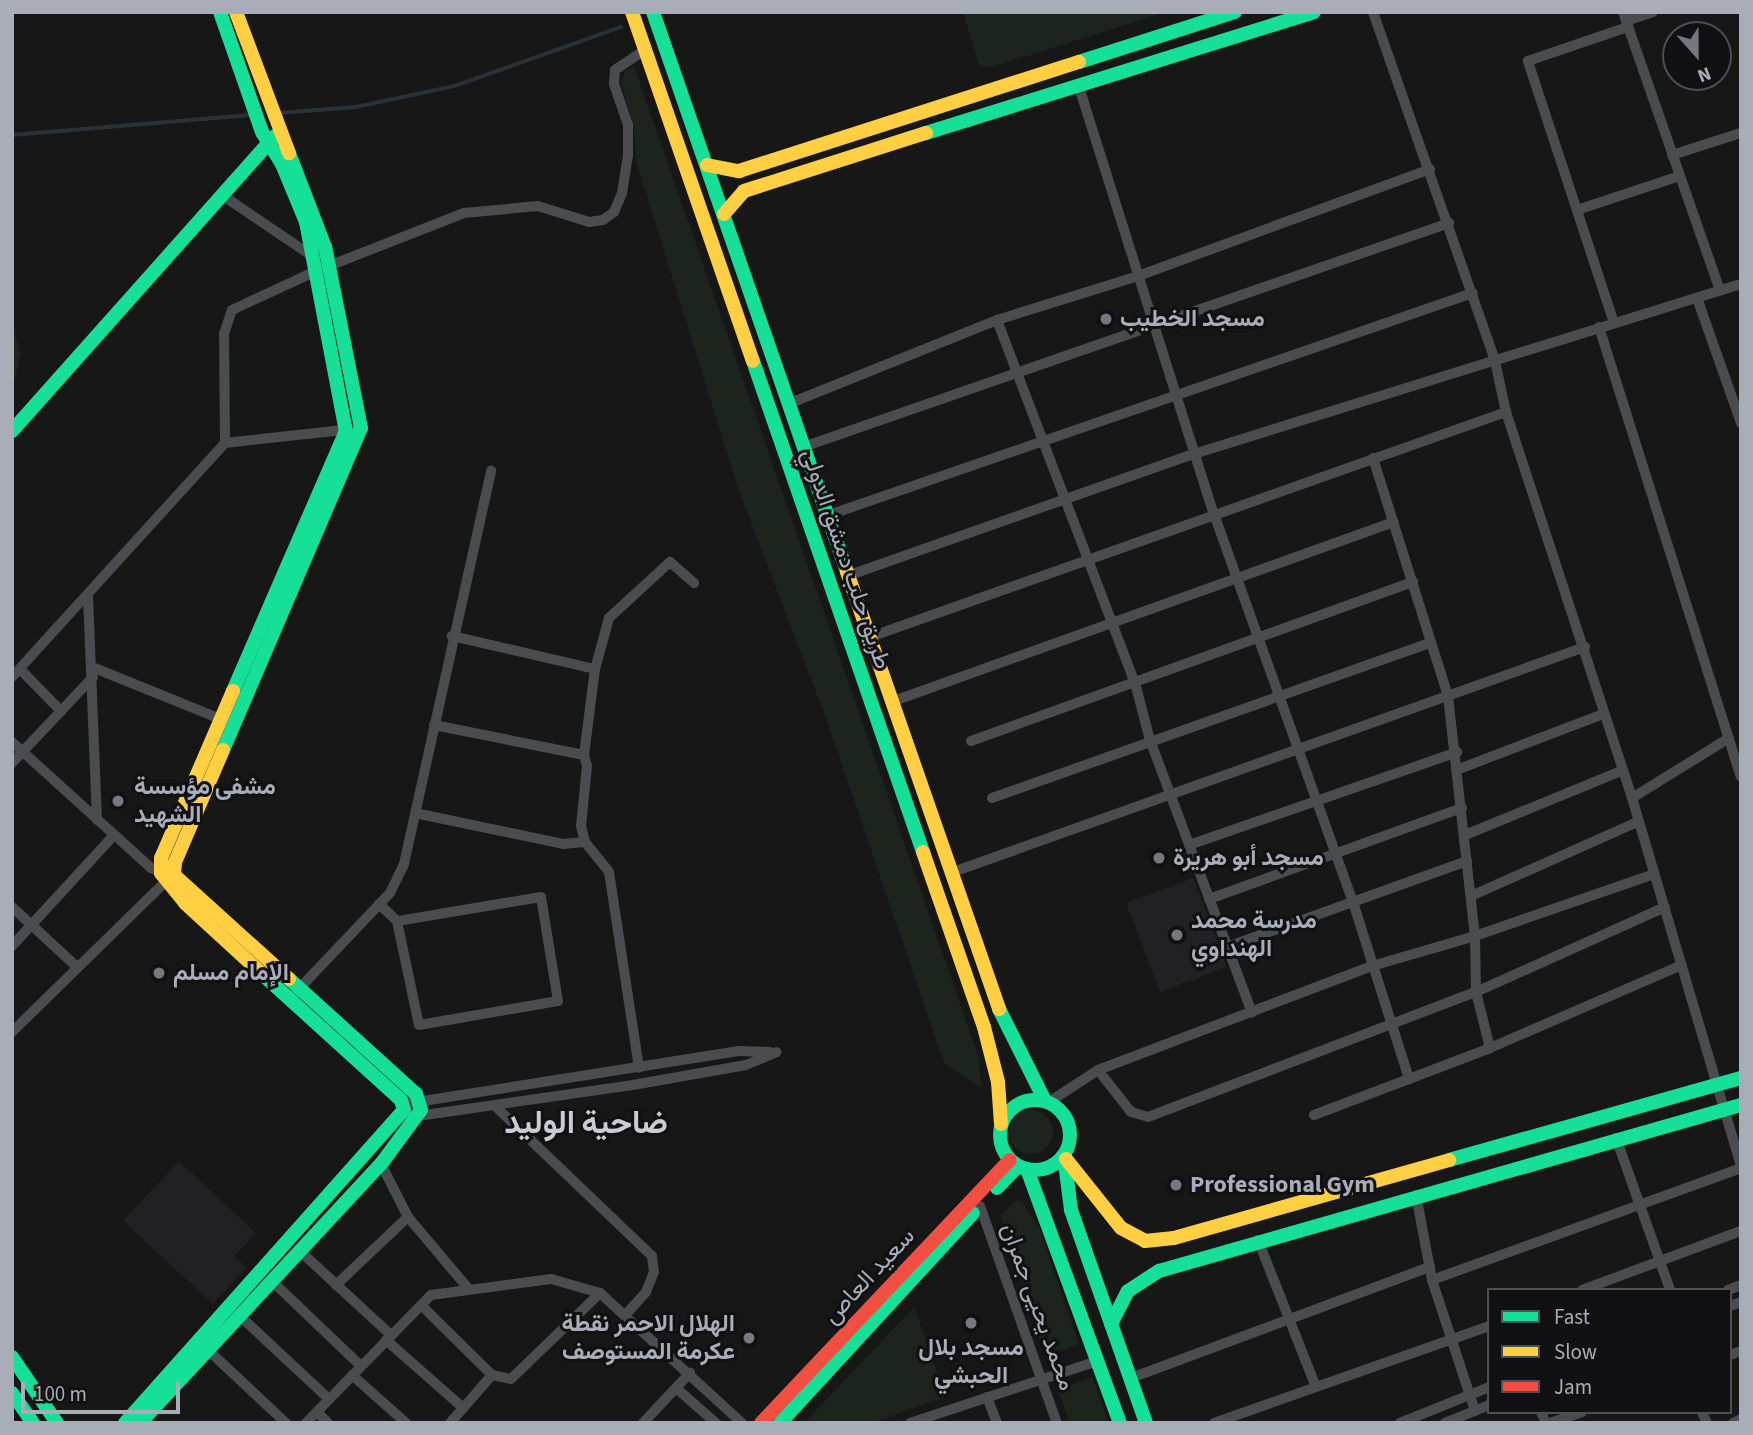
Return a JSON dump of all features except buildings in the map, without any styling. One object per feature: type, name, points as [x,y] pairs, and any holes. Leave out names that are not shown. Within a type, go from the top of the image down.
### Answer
[{"type":"main road","points":[[125,1423],[403,1111],[167,877],[161,858],[223,720],[346,430],[316,264],[273,137],[220,12]]},
{"type":"main road","points":[[167,877],[361,428],[331,265],[316,217],[273,137],[236,12]]},
{"type":"main road","name":"طريق حلب دمشق الدولي","points":[[632,12],[984,1027],[998,1082],[1001,1124]]},
{"type":"main road","name":"طريق حلب دمشق الدولي","points":[[653,12],[1003,1020],[1047,1102]]},
{"type":"main road","points":[[707,165],[739,171],[768,163],[1235,12]]},
{"type":"main road","points":[[724,214],[744,191],[763,184],[1314,12]]},
{"type":"main road","points":[[12,431],[273,137]]},
{"type":"main road","points":[[140,1423],[274,1283],[381,1164],[420,1110],[301,987],[167,877]]},
{"type":"main road","points":[[1064,1155],[1121,1228],[1145,1241],[1174,1238],[1741,1078]]},
{"type":"main road","points":[[1120,1423],[1098,1361],[1018,1165],[999,1139],[1001,1124],[1024,1101],[1047,1102],[1065,1116],[1070,1131],[1064,1155],[1071,1210],[1146,1423]]},
{"type":"main road","points":[[1111,1324],[1128,1291],[1159,1271],[1258,1240],[1741,1105]]},
{"type":"main road","points":[[1018,1165],[1047,1168],[1064,1155]]},
{"type":"main road","points":[[780,1423],[1018,1165]]},
{"type":"main road","name":"سعيد العاص","points":[[761,1423],[1018,1165]]},
{"type":"main road","points":[[12,1357],[57,1423]]},
{"type":"main road","points":[[12,1393],[18,1412],[33,1423]]},
{"type":"street","points":[[1373,12],[1449,223],[1495,361],[1506,412],[1585,647],[1603,714],[1665,907],[1717,1085],[1721,1111],[1741,1167],[1432,1280]]},
{"type":"street","points":[[1614,323],[1528,61],[1626,20],[1653,12]]},
{"type":"street","points":[[1626,20],[1720,291]]},
{"type":"street","points":[[61,710],[16,673],[225,443],[225,321],[237,305],[316,264],[331,265],[464,214],[538,206],[589,222],[603,220],[614,212],[622,193],[628,156],[628,125],[614,84],[615,70],[645,50]]},
{"type":"street","points":[[1079,87],[1153,326],[1197,453],[1214,514],[1352,899],[1409,1079]]},
{"type":"street","points":[[1672,155],[1741,133]]},
{"type":"street","points":[[788,404],[997,320],[1138,276],[1430,169]]},
{"type":"street","points":[[1577,210],[1680,176]]},
{"type":"street","points":[[222,195],[316,264]]},
{"type":"street","points":[[803,447],[1449,223]]},
{"type":"street","points":[[847,576],[1197,453],[1741,284]]},
{"type":"street","points":[[826,516],[1473,293]]},
{"type":"street","points":[[1697,298],[1741,424]]},
{"type":"street","points":[[997,320],[1110,624],[1135,682],[1150,740],[1173,793],[1189,845],[1252,1013]]},
{"type":"street","points":[[1599,327],[1741,776]]},
{"type":"street","points":[[870,637],[1506,412]]},
{"type":"street","points":[[225,443],[361,428]]},
{"type":"street","points":[[1373,458],[1448,696],[1457,752],[1468,861],[1475,936],[1476,992],[1490,1048]]},
{"type":"street","points":[[289,997],[379,904],[404,864],[452,636],[491,471]]},
{"type":"street","points":[[891,702],[1394,522]]},
{"type":"street","points":[[639,1068],[609,872],[585,842],[581,826],[587,766],[584,755],[596,668],[609,618],[670,562],[694,583]]},
{"type":"street","points":[[971,741],[1413,582]]},
{"type":"street","points":[[88,596],[97,820]]},
{"type":"street","points":[[452,636],[596,668]]},
{"type":"street","points":[[992,798],[1430,643]]},
{"type":"street","points":[[953,872],[1585,647]]},
{"type":"street","points":[[93,672],[223,720]]},
{"type":"street","points":[[12,762],[93,672]]},
{"type":"street","points":[[1459,769],[1603,714]]},
{"type":"street","points":[[433,725],[584,755]]},
{"type":"street","points":[[1632,798],[1728,738]]},
{"type":"street","points":[[12,742],[114,835],[167,877],[12,1032]]},
{"type":"street","points":[[1189,845],[1318,804],[1457,752]]},
{"type":"street","points":[[1465,835],[1621,771]]},
{"type":"street","points":[[1209,900],[1462,808]]},
{"type":"street","points":[[415,813],[564,845],[585,842]]},
{"type":"street","points":[[1471,896],[1637,822]]},
{"type":"street","points":[[12,946],[114,835]]},
{"type":"street","points":[[1227,947],[1352,899],[1468,861]]},
{"type":"street","points":[[1047,1102],[1098,1070],[1372,965],[1475,936],[1654,874]]},
{"type":"street","points":[[379,904],[397,921],[419,1025],[558,1001],[541,897],[397,921]]},
{"type":"street","points":[[12,907],[76,966]]},
{"type":"street","points":[[1098,1070],[1130,1112],[1148,1117],[1476,992],[1665,907]]},
{"type":"street","points":[[1314,1115],[1490,1048],[1682,965]]},
{"type":"street","points":[[403,1111],[496,1107],[746,1065],[776,1052],[739,1051],[420,1110]]},
{"type":"street","points":[[496,1107],[652,1256],[654,1272],[646,1292],[625,1314]]},
{"type":"street","points":[[1616,1138],[1643,1205],[1669,1288]]},
{"type":"street","points":[[381,1164],[408,1217],[467,1287]]},
{"type":"street","points":[[1416,1195],[1432,1280],[1475,1411]]},
{"type":"street","name":"محمد يحيى جمران","points":[[980,1206],[1057,1423]]},
{"type":"street","points":[[336,1285],[408,1217]]},
{"type":"street","points":[[1587,1288],[1741,1231]]},
{"type":"street","points":[[1258,1240],[1315,1385]]},
{"type":"street","points":[[301,1252],[463,1408]]},
{"type":"street","points":[[1131,1378],[1430,1266]]},
{"type":"street","points":[[306,1423],[431,1295],[467,1287],[551,1279],[600,1293],[742,1423]]},
{"type":"street","points":[[274,1283],[360,1366]]},
{"type":"street","points":[[421,1305],[492,1375],[511,1379],[600,1293]]},
{"type":"street","points":[[241,1317],[329,1399]]},
{"type":"street","points":[[1214,1423],[1315,1385],[1487,1327]]},
{"type":"street","points":[[208,1350],[286,1423]]},
{"type":"street","points":[[910,1423],[1098,1361]]},
{"type":"street","points":[[643,1423],[690,1373]]},
{"type":"street","points":[[352,1375],[406,1423]]},
{"type":"street","points":[[450,1423],[492,1375]]},
{"type":"street","points":[[676,1388],[710,1421]]},
{"type":"street","points":[[1400,1423],[1487,1388]]},
{"type":"street","points":[[987,1397],[997,1423]]},
{"type":"street","points":[[1445,1423],[1487,1406]]},
{"type":"street","points":[[317,1412],[328,1423]]},
{"type":"street","points":[[1551,1422],[1576,1414]]},
{"type":"street","points":[[1733,1423],[1741,1419]]},
{"type":"shaded area","points":[[963,12],[1166,12],[989,68],[979,65]]},
{"type":"shaded area","points":[[634,66],[979,1058],[981,1088],[944,1063],[827,721],[739,491],[636,161],[634,128],[621,82],[625,71]]},
{"type":"shaded area","points":[[12,323],[21,354],[12,390]]},
{"type":"shaded area","name":"مدرسة محمد الهنداوي","points":[[1193,878],[1227,967],[1160,992],[1126,903]]},
{"type":"shaded area","points":[[1031,1110],[1047,1116],[1053,1132],[1047,1148],[1031,1154],[1015,1148],[1009,1132],[1015,1116]]},
{"type":"shaded area","points":[[179,1161],[256,1233],[234,1256],[247,1267],[213,1304],[123,1221]]},
{"type":"shaded area","points":[[1015,1201],[1022,1201],[1040,1230],[1079,1345],[1058,1352],[1041,1343],[1000,1216]]},
{"type":"shaded area","points":[[914,1307],[946,1397],[871,1423],[804,1423]]},
{"type":"shaded area","points":[[1092,1377],[1109,1423],[1070,1423],[1058,1390]]},
{"type":"waterway","points":[[279,113],[356,107],[455,86],[621,27]]},
{"type":"waterway","points":[[12,135],[250,115]]},
{"type":"traffic: fast","points":[[220,12],[262,132],[282,164],[306,222],[346,431],[233,691]]},
{"type":"traffic: fast","points":[[653,12],[847,572]]},
{"type":"traffic: fast","points":[[1079,62],[1235,12]]},
{"type":"traffic: fast","points":[[926,133],[1314,12]]},
{"type":"traffic: fast","points":[[12,431],[275,136]]},
{"type":"traffic: fast","points":[[223,750],[361,428],[325,247],[289,153]]},
{"type":"traffic: fast","points":[[753,361],[923,852]]},
{"type":"traffic: fast","points":[[125,1423],[404,1110],[401,1100],[261,973]]},
{"type":"traffic: fast","points":[[140,1423],[381,1164],[421,1110],[416,1094],[289,979]]},
{"type":"traffic: fast","points":[[999,1009],[1045,1101]]},
{"type":"traffic: fast","points":[[1449,1160],[1741,1078]]},
{"type":"traffic: fast","points":[[1035,1100],[1060,1110],[1070,1135],[1060,1160],[1035,1170],[1010,1160],[1000,1135],[1010,1110],[1035,1100]]},
{"type":"traffic: fast","points":[[1111,1324],[1128,1291],[1159,1271],[1741,1105]]},
{"type":"traffic: fast","points":[[1064,1155],[1071,1210],[1146,1423]]},
{"type":"traffic: fast","points":[[997,1188],[1018,1166]]},
{"type":"traffic: fast","points":[[1027,1169],[1120,1423]]},
{"type":"traffic: fast","points":[[780,1423],[973,1213]]},
{"type":"traffic: fast","points":[[12,1357],[57,1423]]},
{"type":"traffic: fast","points":[[12,1393],[33,1423]]},
{"type":"traffic: slow","points":[[236,12],[289,153]]},
{"type":"traffic: slow","points":[[632,12],[753,361]]},
{"type":"traffic: slow","points":[[707,165],[739,171],[1079,62]]},
{"type":"traffic: slow","points":[[724,214],[744,191],[926,133]]},
{"type":"traffic: slow","points":[[847,572],[999,1009]]},
{"type":"traffic: slow","points":[[233,691],[161,858],[161,873],[185,903],[261,973]]},
{"type":"traffic: slow","points":[[223,750],[175,862],[174,875],[289,979]]},
{"type":"traffic: slow","points":[[923,852],[984,1027],[998,1082],[1001,1124]]},
{"type":"traffic: slow","points":[[1066,1159],[1121,1228],[1145,1241],[1174,1238],[1449,1160]]},
{"type":"traffic: jam","points":[[761,1423],[1010,1160]]},
{"type":"place","name":"مسجد الخطيب","points":[[1106,319]]},
{"type":"place","name":"مشفى مؤسسة الشهيد","points":[[118,801]]},
{"type":"place","name":"مسجد أبو هريرة","points":[[1159,858]]},
{"type":"place","name":"مدرسة محمد الهنداوي","points":[[1177,935]]},
{"type":"place","name":"الإمام مسلم","points":[[159,973]]},
{"type":"place","name":"Professional Gym","points":[[1176,1185]]},
{"type":"place","name":"مسجد بلال الحبشي","points":[[971,1323]]},
{"type":"place","name":"الهلال الاحمر نقطة عكرمة المستوصف","points":[[749,1338]]},
{"type":"district","name":"ضاحية الوليد","points":[[586,1123]]}]
